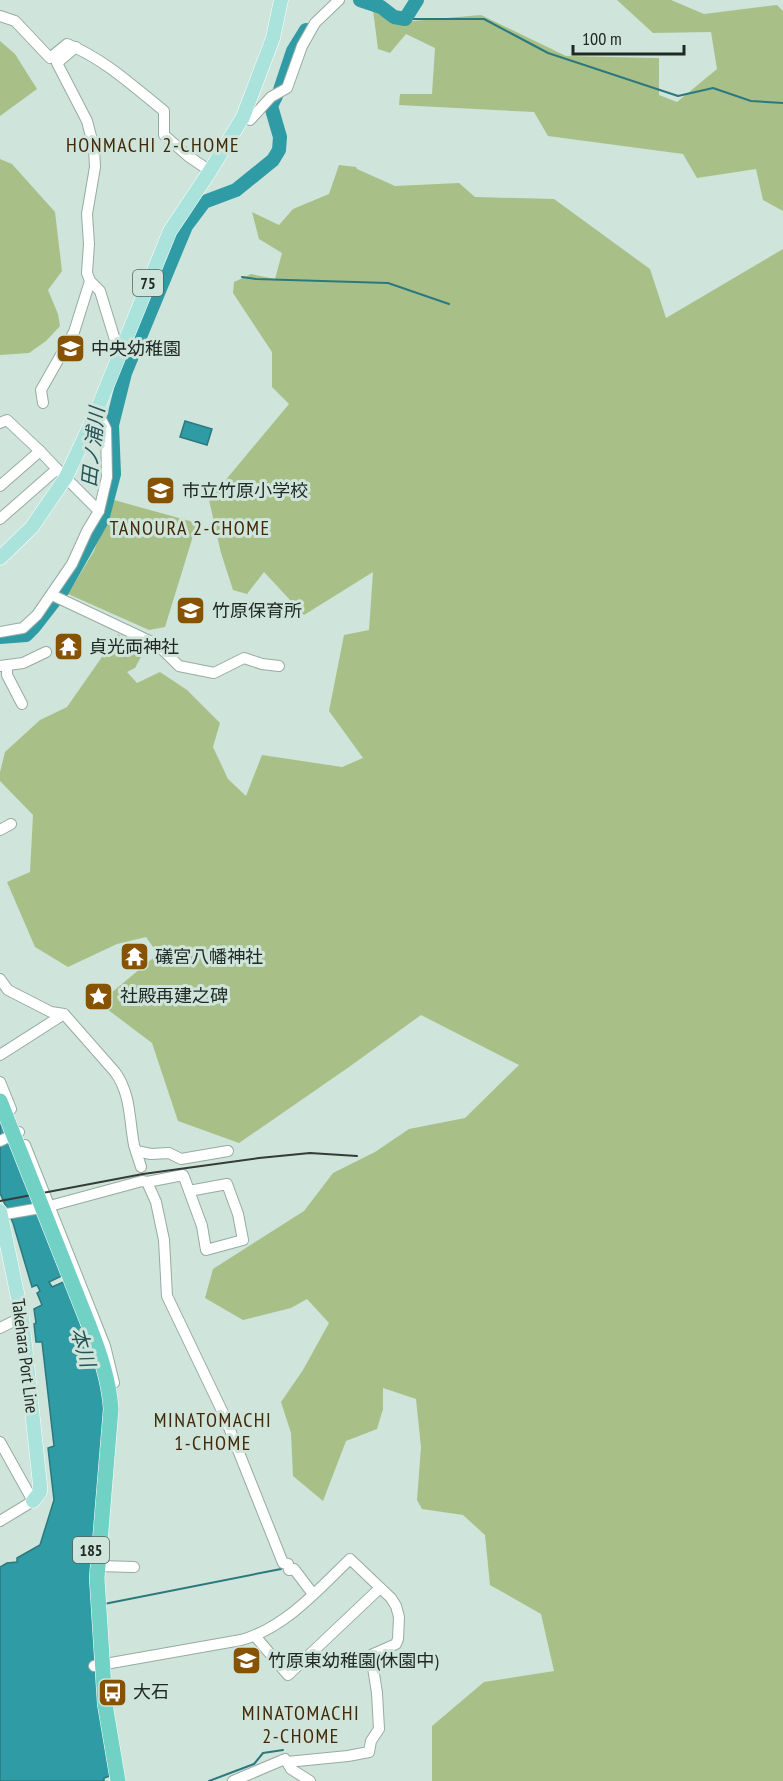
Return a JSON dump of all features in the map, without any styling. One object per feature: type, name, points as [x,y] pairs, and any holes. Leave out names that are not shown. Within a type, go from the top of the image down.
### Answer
[{"type":"highway","name":"185","points":[[0,1101],[100,1355],[110,1391],[110,1433],[98,1610],[113,1778]]},
{"type":"highway","name":"185","points":[[0,1127],[93,1357],[110,1391],[102,1432],[89,1580],[103,1665]]},
{"type":"main road","name":"75","points":[[0,558],[32,526],[95,415],[170,231],[243,117],[273,38],[281,0]]},
{"type":"main road","name":"Takehara Port Line","points":[[3,1214],[6,1271],[22,1317],[40,1485],[40,1492],[33,1501]]},
{"type":"street","points":[[243,117],[250,120],[271,97],[287,88],[302,46],[315,23],[339,0]]},
{"type":"street","points":[[0,16],[15,21],[50,58],[67,44],[76,47],[120,75],[164,111],[164,135],[210,171]]},
{"type":"street","points":[[76,47],[57,63],[87,121],[94,148],[95,167],[87,214],[89,244],[87,273],[90,281],[100,291],[116,340],[124,343]]},
{"type":"street","points":[[43,403],[41,390],[74,332],[90,281]]},
{"type":"street","points":[[0,632],[23,628],[56,597],[99,511],[107,477],[106,429],[95,415]]},
{"type":"street","points":[[0,423],[8,420],[99,511]]},
{"type":"street","points":[[0,486],[40,451]]},
{"type":"street","points":[[0,519],[62,473]]},
{"type":"street","points":[[56,597],[158,645],[179,666],[214,673],[244,658],[262,664],[279,666]]},
{"type":"street","points":[[22,704],[4,665],[23,663],[46,652]]},
{"type":"street","points":[[0,830],[11,824]]},
{"type":"street","points":[[0,979],[8,990],[51,1012],[64,1014],[122,1082],[141,1167]]},
{"type":"street","points":[[0,1055],[64,1014]]},
{"type":"street","points":[[0,1082],[18,1133],[105,1346],[111,1364],[110,1391]]},
{"type":"street","points":[[0,1141],[18,1133]]},
{"type":"street","points":[[136,1151],[151,1154],[169,1153],[181,1159],[228,1151]]},
{"type":"street","points":[[3,1214],[48,1206],[142,1181],[183,1175],[202,1226],[206,1250],[243,1240],[238,1214],[227,1184],[189,1191]]},
{"type":"street","points":[[147,1182],[156,1202],[164,1240],[167,1296],[224,1415],[283,1563],[288,1564],[290,1570],[294,1569],[314,1594]]},
{"type":"street","points":[[0,1328],[22,1317]]},
{"type":"street","points":[[0,1442],[33,1501],[0,1521]]},
{"type":"street","points":[[134,1568],[102,1566],[105,1607],[103,1665],[255,1636],[274,1627],[314,1594],[350,1559],[396,1606],[399,1617],[396,1644],[371,1655],[377,1693],[379,1729],[370,1741],[369,1752],[287,1762],[285,1759],[233,1781]]},
{"type":"street","points":[[255,1636],[288,1675],[380,1588]]},
{"type":"street","points":[[287,1762],[291,1769],[310,1781]]},
{"type":"green space","points":[[617,0],[671,0],[704,14],[777,5],[783,11],[783,211],[763,200],[756,169],[697,178],[683,154],[548,136],[534,112],[399,105],[400,94],[432,94],[435,48],[406,34],[390,53],[378,49],[373,10],[401,22],[481,15],[566,56],[659,58],[659,95],[677,102],[717,69],[711,32],[653,33]]},
{"type":"green space","points":[[0,41],[15,54],[37,89],[0,116]]},
{"type":"green space","points":[[0,159],[12,164],[55,212],[62,271],[48,290],[58,314],[60,326],[46,341],[29,353],[0,355]]},
{"type":"green space","points":[[339,165],[356,167],[395,186],[459,183],[475,197],[554,199],[650,269],[666,318],[783,249],[783,1781],[432,1781],[432,1726],[484,1682],[554,1671],[541,1614],[490,1585],[485,1535],[463,1515],[422,1509],[417,1500],[421,1447],[416,1399],[383,1388],[383,1409],[377,1429],[346,1441],[323,1501],[293,1476],[291,1433],[281,1402],[303,1370],[329,1323],[307,1299],[291,1308],[243,1320],[205,1298],[213,1269],[304,1211],[333,1173],[375,1152],[409,1129],[465,1118],[519,1065],[421,1015],[239,1143],[178,1121],[152,1043],[99,1003],[158,954],[146,937],[117,944],[68,967],[35,947],[7,882],[30,872],[33,815],[0,781],[5,752],[40,720],[67,707],[118,634],[142,655],[135,668],[127,672],[137,683],[160,672],[187,690],[220,723],[213,747],[228,779],[246,796],[262,755],[342,767],[363,758],[329,711],[344,635],[369,630],[373,572],[304,615],[264,572],[247,594],[233,590],[221,553],[209,500],[289,404],[272,387],[272,352],[233,293],[234,282],[251,274],[275,279],[282,253],[259,239],[252,212],[279,225],[293,209],[329,194]]},
{"type":"green space","points":[[114,500],[197,523],[165,627],[149,630],[68,594],[94,551]]},
{"type":"water","points":[[185,421],[212,429],[207,445],[180,437]]},
{"type":"water","name":"本川","points":[[0,1089],[72,1271],[49,1282],[52,1287],[75,1277],[110,1373],[102,1604],[119,1773],[104,1778],[104,1781],[0,1781],[0,1567],[7,1563],[17,1562],[17,1558],[40,1545],[54,1500],[48,1448],[54,1446],[42,1342],[36,1342],[34,1324],[36,1323],[34,1309],[42,1305],[37,1293],[40,1291],[37,1285],[32,1287],[13,1223],[0,1193]]},
{"type":"waterway","points":[[360,0],[381,7],[394,17],[405,19],[417,0]]},
{"type":"waterway","points":[[405,19],[484,19],[548,53],[678,96],[713,88],[751,101],[783,103]]},
{"type":"waterway","name":"田ノ浦川","points":[[280,90],[293,51],[306,30]]},
{"type":"waterway","name":"田ノ浦川","points":[[0,637],[26,635],[34,627],[62,591],[102,520],[114,474],[112,425],[125,373],[186,226],[204,202],[236,190],[273,160],[279,150],[280,137],[271,106],[276,96]]},
{"type":"waterway","points":[[242,277],[388,283],[449,304]]},
{"type":"waterway","points":[[104,1604],[281,1569]]},
{"type":"waterway","points":[[209,1781],[254,1764],[263,1753],[283,1750]]},
{"type":"railway","points":[[0,1201],[143,1174],[259,1158],[310,1153],[357,1156]]},
{"type":"place","name":"中央幼稚園","points":[[70,349]]},
{"type":"place","name":"市立竹原小学校","points":[[161,491]]},
{"type":"place","name":"竹原保育所","points":[[191,611]]},
{"type":"place","name":"貞光両神社","points":[[68,647]]},
{"type":"place","name":"礒宮八幡神社","points":[[134,957]]},
{"type":"place","name":"社殿再建之碑","points":[[99,996]]},
{"type":"place","name":"竹原東幼稚園(休園中)","points":[[247,1661]]},
{"type":"place","name":"大石","points":[[112,1692]]},
{"type":"district","name":"HONMACHI 2-CHOME","points":[[153,145]]},
{"type":"district","name":"TANOURA 2-CHOME","points":[[190,528]]},
{"type":"district","name":"MINATOMACHI 1-CHOME","points":[[213,1432]]},
{"type":"district","name":"MINATOMACHI 2-CHOME","points":[[301,1724]]}]
